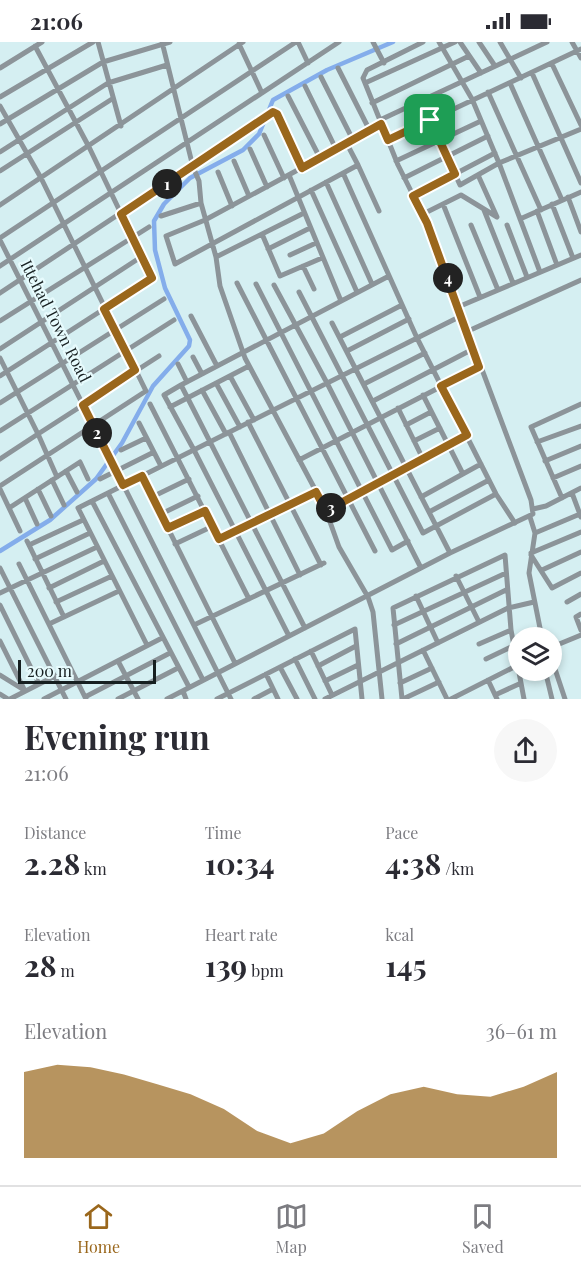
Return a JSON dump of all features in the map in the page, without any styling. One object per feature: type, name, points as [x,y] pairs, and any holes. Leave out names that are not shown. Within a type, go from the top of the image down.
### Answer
[{"type":"street","points":[[0,68],[42,42]]},
{"type":"street","points":[[0,97],[93,42]]},
{"type":"street","points":[[98,42],[121,126]]},
{"type":"street","points":[[0,124],[103,62],[170,42]]},
{"type":"street","points":[[228,42],[230,51]]},
{"type":"street","points":[[0,239],[297,42],[308,63]]},
{"type":"street","points":[[0,266],[339,42]]},
{"type":"street","points":[[423,42],[367,70],[364,74],[365,83],[396,161],[423,214],[533,509],[530,517],[535,533],[529,573],[540,627]]},
{"type":"street","points":[[439,42],[472,99],[500,163],[540,272]]},
{"type":"street","points":[[365,83],[455,42]]},
{"type":"street","points":[[460,42],[481,73]]},
{"type":"street","points":[[479,42],[495,66]]},
{"type":"street","points":[[501,42],[521,78]]},
{"type":"street","points":[[358,165],[175,264],[166,236],[232,206],[370,131],[380,122],[547,42]]},
{"type":"street","points":[[572,42],[579,50],[581,58]]},
{"type":"street","points":[[0,205],[121,126],[241,43],[262,93]]},
{"type":"street","points":[[162,44],[194,170],[199,181],[201,203],[216,257],[220,286],[249,366],[326,511],[339,547],[368,597],[373,612],[382,699]]},
{"type":"street","points":[[0,376],[152,278],[89,147],[35,46]]},
{"type":"street","points":[[375,46],[384,63]]},
{"type":"street","points":[[388,140],[579,50]]},
{"type":"street","points":[[372,103],[469,56]]},
{"type":"street","points":[[430,120],[460,185],[500,163],[581,127],[552,64]]},
{"type":"street","points":[[0,152],[108,83],[167,65]]},
{"type":"street","points":[[338,68],[370,131]]},
{"type":"street","points":[[532,73],[581,183]]},
{"type":"street","points":[[321,77],[354,140]]},
{"type":"street","points":[[510,83],[565,199],[578,215],[581,232]]},
{"type":"street","points":[[305,86],[336,149]]},
{"type":"street","points":[[488,92],[518,155],[557,265]]},
{"type":"street","points":[[288,96],[320,158]]},
{"type":"street","points":[[0,171],[112,99]]},
{"type":"street","points":[[0,106],[41,178],[146,391],[93,424],[0,488],[20,531]]},
{"type":"street","points":[[0,293],[121,214],[194,170],[273,112],[277,114],[302,168]]},
{"type":"street","points":[[396,161],[439,139],[481,122]]},
{"type":"street","points":[[264,135],[297,197],[341,301]]},
{"type":"street","points":[[404,178],[488,136]]},
{"type":"street","points":[[347,144],[379,211]]},
{"type":"street","points":[[250,149],[267,187]]},
{"type":"street","points":[[413,196],[495,153]]},
{"type":"street","points":[[234,161],[249,196]]},
{"type":"street","points":[[218,171],[232,206]]},
{"type":"street","points":[[343,173],[417,338],[496,494],[515,523]]},
{"type":"street","points":[[423,214],[461,195],[497,216],[478,175]]},
{"type":"street","points":[[326,182],[372,284]]},
{"type":"street","points":[[311,190],[357,292]]},
{"type":"street","points":[[520,219],[581,192]]},
{"type":"street","points":[[161,216],[201,203]]},
{"type":"street","points":[[443,204],[480,297]]},
{"type":"street","points":[[552,204],[573,258]]},
{"type":"street","points":[[484,208],[513,283]]},
{"type":"street","points":[[216,257],[304,213]]},
{"type":"street","points":[[471,225],[498,290]]},
{"type":"street","points":[[507,225],[527,277]]},
{"type":"street","points":[[0,321],[149,227]]},
{"type":"street","points":[[268,249],[310,228]]},
{"type":"street","points":[[262,234],[280,276],[322,258]]},
{"type":"street","name":"Ittehad Town Road","points":[[0,239],[230,696]]},
{"type":"street","points":[[290,255],[316,243]]},
{"type":"street","points":[[458,307],[581,255]]},
{"type":"street","points":[[0,349],[141,257]]},
{"type":"street","points":[[303,266],[314,289]]},
{"type":"street","points":[[289,636],[164,395],[389,276]]},
{"type":"street","points":[[466,332],[581,280]]},
{"type":"street","points":[[237,283],[375,551]]},
{"type":"street","points":[[256,284],[392,550],[408,541]]},
{"type":"street","points":[[274,285],[297,324],[422,568]]},
{"type":"street","points":[[299,292],[423,533],[496,494]]},
{"type":"street","points":[[0,403],[164,299]]},
{"type":"street","points":[[340,336],[402,305]]},
{"type":"street","points":[[191,316],[217,366]]},
{"type":"street","points":[[147,645],[78,508],[461,316]]},
{"type":"street","points":[[347,351],[409,319]]},
{"type":"street","points":[[0,431],[174,320]]},
{"type":"street","points":[[332,323],[450,553]]},
{"type":"street","points":[[373,401],[473,349]]},
{"type":"street","points":[[364,384],[425,353]]},
{"type":"street","points":[[0,459],[159,356]]},
{"type":"street","points":[[193,357],[202,374]]},
{"type":"street","points":[[0,358],[48,454],[64,505]]},
{"type":"street","points":[[178,364],[188,398],[305,628]]},
{"type":"street","points":[[170,407],[249,366]]},
{"type":"street","points":[[298,460],[479,367]]},
{"type":"street","points":[[194,625],[322,564],[290,505],[230,376]]},
{"type":"street","points":[[216,383],[240,427]]},
{"type":"street","points":[[202,390],[227,433],[300,575]]},
{"type":"street","points":[[423,395],[463,474]]},
{"type":"street","points":[[150,404],[249,599]]},
{"type":"street","points":[[562,498],[531,427],[581,404]]},
{"type":"street","points":[[398,408],[423,459]]},
{"type":"street","points":[[406,425],[431,412]]},
{"type":"street","points":[[139,423],[161,466]]},
{"type":"street","points":[[537,442],[581,426]]},
{"type":"street","points":[[414,441],[440,428]]},
{"type":"street","points":[[326,511],[467,435]]},
{"type":"street","points":[[121,450],[147,438]]},
{"type":"street","points":[[545,461],[581,446]]},
{"type":"street","points":[[100,479],[115,469],[154,452]]},
{"type":"street","points":[[9,508],[80,462],[87,479]]},
{"type":"street","points":[[421,497],[481,464]]},
{"type":"street","points":[[553,478],[581,466]]},
{"type":"street","points":[[66,471],[77,492]]},
{"type":"street","points":[[142,476],[235,663]]},
{"type":"street","points":[[152,497],[189,479]]},
{"type":"street","points":[[429,512],[489,480]]},
{"type":"street","points":[[533,509],[581,488]]},
{"type":"street","points":[[38,489],[51,516]]},
{"type":"street","points":[[219,539],[316,492]]},
{"type":"street","points":[[108,493],[203,680]]},
{"type":"street","points":[[535,533],[580,516],[572,493]]},
{"type":"street","points":[[161,514],[198,496]]},
{"type":"street","points":[[25,498],[37,524]]},
{"type":"street","points":[[92,501],[189,687]]},
{"type":"street","points":[[168,528],[205,511]]},
{"type":"street","points":[[167,699],[450,553],[530,517]]},
{"type":"street","points":[[64,617],[28,543],[83,520]]},
{"type":"street","points":[[175,544],[213,526]]},
{"type":"street","points":[[531,554],[581,532]]},
{"type":"street","points":[[35,559],[90,533]]},
{"type":"street","points":[[0,593],[97,547]]},
{"type":"street","points":[[542,570],[581,552]]},
{"type":"street","points":[[531,554],[552,588],[581,573]]},
{"type":"street","points":[[439,682],[403,699],[397,663],[393,608],[456,576],[505,555],[511,627]]},
{"type":"street","points":[[49,588],[105,561]]},
{"type":"street","points":[[19,564],[86,698],[170,653]]},
{"type":"street","points":[[0,568],[66,699]]},
{"type":"street","points":[[394,625],[506,573]]},
{"type":"street","points":[[56,602],[112,576]]},
{"type":"street","points":[[456,576],[479,622]]},
{"type":"street","points":[[396,644],[506,590]]},
{"type":"street","points":[[49,624],[120,591]]},
{"type":"street","points":[[567,602],[581,594]]},
{"type":"street","points":[[416,596],[438,643]]},
{"type":"street","points":[[325,699],[508,608],[534,602]]},
{"type":"street","points":[[0,605],[39,684]]},
{"type":"street","points":[[581,614],[576,617],[581,630]]},
{"type":"street","points":[[217,699],[230,696],[266,674],[355,629],[362,699]]},
{"type":"street","points":[[479,644],[508,631]]},
{"type":"street","points":[[562,643],[581,635]]},
{"type":"street","points":[[44,699],[162,638]]},
{"type":"street","points":[[0,641],[25,691]]},
{"type":"street","points":[[318,666],[356,646]]},
{"type":"street","points":[[486,659],[508,648]]},
{"type":"street","points":[[423,650],[449,699],[508,670]]},
{"type":"street","points":[[311,651],[332,695]]},
{"type":"street","points":[[295,659],[315,699]]},
{"type":"street","points":[[118,661],[138,699]]},
{"type":"street","points":[[325,681],[358,664]]},
{"type":"street","points":[[280,667],[297,699]]},
{"type":"street","points":[[118,699],[178,668]]},
{"type":"street","points":[[400,683],[432,668]]},
{"type":"street","points":[[266,674],[278,699]]},
{"type":"street","points":[[0,675],[25,691]]},
{"type":"street","points":[[0,694],[9,699],[54,676]]},
{"type":"street","points":[[488,680],[496,697],[519,684]]},
{"type":"street","points":[[519,681],[523,699]]},
{"type":"street","points":[[548,681],[552,699]]},
{"type":"street","points":[[559,681],[565,699]]},
{"type":"street","points":[[254,699],[273,689]]},
{"type":"street","points":[[183,691],[186,699]]},
{"type":"waterway","points":[[0,551],[50,520],[96,479],[122,443],[153,386],[189,346],[190,340],[165,288],[155,250],[154,221],[164,204],[190,178],[243,150],[259,134],[273,100],[327,70],[393,42]]},
{"type":"route","points":[[273,112],[277,114],[302,168],[381,124],[388,140],[430,120],[455,174],[413,196],[427,223],[479,367],[441,386],[467,435],[326,511],[316,492],[219,539],[205,511],[168,528],[142,476],[123,485],[83,405],[135,370],[104,309],[152,278],[121,214],[273,112]]}]
